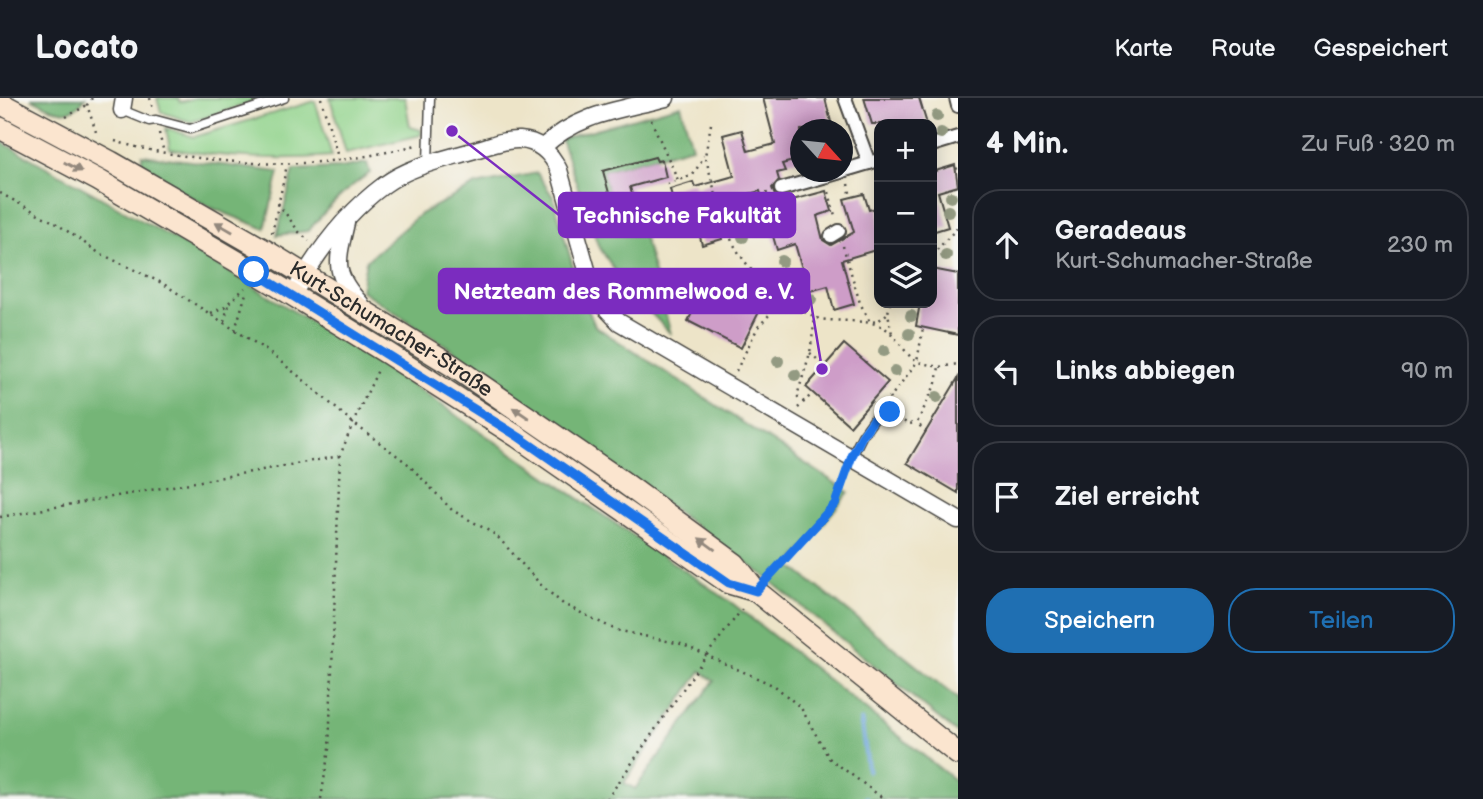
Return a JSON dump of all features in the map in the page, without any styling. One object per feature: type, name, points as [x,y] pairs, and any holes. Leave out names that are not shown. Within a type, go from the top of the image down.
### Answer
[{"type":"main road","name":"Kurt-Schumacher-Straße","points":[[0,103],[111,162],[304,274],[453,366],[623,482],[735,564],[756,591],[958,754]]},
{"type":"main road","name":"Kurt-Schumacher-Straße","points":[[0,128],[98,180],[293,295],[519,437],[729,583],[756,591]]},
{"type":"street","points":[[543,147],[572,124],[600,113],[666,98]]},
{"type":"street","points":[[845,98],[874,162],[853,170]]},
{"type":"street","points":[[956,98],[958,106]]},
{"type":"street","points":[[937,143],[958,137]]},
{"type":"street","points":[[293,295],[320,250],[347,217],[386,183],[428,163],[507,140],[522,139],[543,147],[554,158],[589,277],[599,301],[619,322],[958,520]]},
{"type":"street","points":[[784,187],[803,182]]},
{"type":"street","points":[[347,217],[337,260],[345,287],[377,320]]},
{"type":"lane","points":[[123,104],[149,121],[156,120],[190,129],[284,98]]},
{"type":"lane","points":[[428,163],[430,98]]},
{"type":"lane","points":[[852,456],[862,436],[882,408]]},
{"type":"path","points":[[75,124],[64,118],[88,105],[92,98]]},
{"type":"path","points":[[321,98],[339,161]]},
{"type":"path","points":[[645,104],[678,180]]},
{"type":"path","points":[[86,129],[97,135],[88,105]]},
{"type":"path","points":[[667,184],[693,175],[705,156],[711,124]]},
{"type":"path","points":[[109,139],[164,153],[237,163],[287,165],[339,161],[429,142]]},
{"type":"path","points":[[705,156],[723,222],[743,260],[755,276],[784,299],[816,318],[857,323],[878,321],[888,313]]},
{"type":"path","points":[[271,234],[287,165]]},
{"type":"path","points":[[827,182],[835,233],[860,303],[870,322],[892,334],[910,358],[917,362],[939,368],[958,364]]},
{"type":"path","points":[[846,182],[851,197]]},
{"type":"path","points":[[719,206],[784,187]]},
{"type":"path","points":[[0,193],[57,224],[99,253],[162,283],[235,330],[300,377],[353,423],[407,463],[452,510],[496,536],[541,585],[564,604],[616,630],[681,644],[775,686],[802,708],[829,758],[884,799]]},
{"type":"path","points":[[278,203],[299,233],[320,250]]},
{"type":"path","points":[[937,250],[958,227]]},
{"type":"path","points":[[210,314],[230,301],[249,283],[235,330]]},
{"type":"path","points":[[729,385],[758,327],[784,299]]},
{"type":"path","points":[[224,323],[230,301]]},
{"type":"path","points":[[889,308],[892,334]]},
{"type":"path","points":[[804,402],[797,396],[810,354],[816,318]]},
{"type":"path","points":[[753,324],[758,327]]},
{"type":"path","points":[[917,423],[908,424],[882,408],[917,362],[923,327]]},
{"type":"path","points":[[746,337],[751,340]]},
{"type":"path","points":[[321,799],[329,749],[341,456],[353,423],[387,353]]},
{"type":"path","points":[[810,354],[825,366]]},
{"type":"path","points":[[917,423],[936,383],[939,368]]},
{"type":"path","points":[[788,419],[813,393]]},
{"type":"path","points":[[917,423],[926,432]]},
{"type":"path","points":[[0,517],[341,456]]},
{"type":"path","points":[[607,799],[706,656],[756,591],[835,504],[852,456]]},
{"type":"green space","points":[[31,98],[85,98],[72,110],[59,111]]},
{"type":"green space","points":[[157,98],[178,98],[180,102],[195,98],[266,98],[191,122],[161,112]]},
{"type":"green space","points":[[330,98],[405,98],[410,127],[421,130],[421,135],[346,153]]},
{"type":"green space","points":[[315,101],[332,156],[251,157],[170,149],[166,128],[194,137]]},
{"type":"green space","points":[[681,105],[692,147],[603,171],[615,214],[636,209],[671,334],[625,286],[598,245],[561,139]]},
{"type":"green space","points":[[0,141],[187,246],[393,372],[732,603],[958,783],[958,799],[0,799]],"holes":[[[701,671],[714,681],[635,789],[624,783]]]},
{"type":"green space","points":[[142,155],[279,172],[265,229],[212,208],[141,171]]},
{"type":"green space","points":[[367,163],[370,173],[329,207],[308,231],[277,235],[294,170],[340,168]]},
{"type":"green space","points":[[537,173],[553,197],[579,288],[595,326],[849,492],[790,565],[958,699],[958,734],[762,574],[459,354],[361,290],[366,261],[420,214],[476,185]]},
{"type":"building","points":[[763,98],[825,98],[830,119],[790,119],[790,162],[782,164],[785,171],[777,173],[779,180],[772,188],[775,196],[784,197],[785,202],[826,191],[832,211],[817,216],[823,240],[831,245],[854,232],[844,199],[864,194],[869,210],[874,208],[874,250],[842,260],[854,304],[834,310],[828,286],[792,296],[787,276],[803,272],[795,244],[777,250],[760,191],[713,204],[722,239],[702,245],[698,228],[669,236],[664,216],[676,213],[670,189],[693,182],[695,187],[734,176],[723,135],[742,130],[748,151],[775,144]]},
{"type":"building","points":[[864,98],[919,98],[925,119],[874,119],[872,124]]},
{"type":"building","points":[[655,157],[657,161],[662,160],[666,177],[630,187],[636,209],[615,215],[603,171]]},
{"type":"building","points":[[955,165],[958,186],[938,192],[948,227],[937,230],[937,182],[937,170]]},
{"type":"building","points":[[714,269],[767,296],[741,348],[688,321]]},
{"type":"building","points":[[937,270],[958,274],[958,335],[916,326],[919,308],[937,308]]},
{"type":"building","points":[[844,344],[888,382],[850,426],[806,387]]},
{"type":"building","points":[[958,378],[958,493],[907,463]]},
{"type":"waterway","points":[[861,721],[868,771]]},
{"type":"place","name":"Technische Fakultät","points":[[452,131]]},
{"type":"place","name":"Netzteam des Rommelwood e. V.","points":[[822,369]]},
{"type":"route","points":[[254,272],[519,437],[729,583],[756,591],[835,504],[862,436],[882,408],[890,412]]}]
